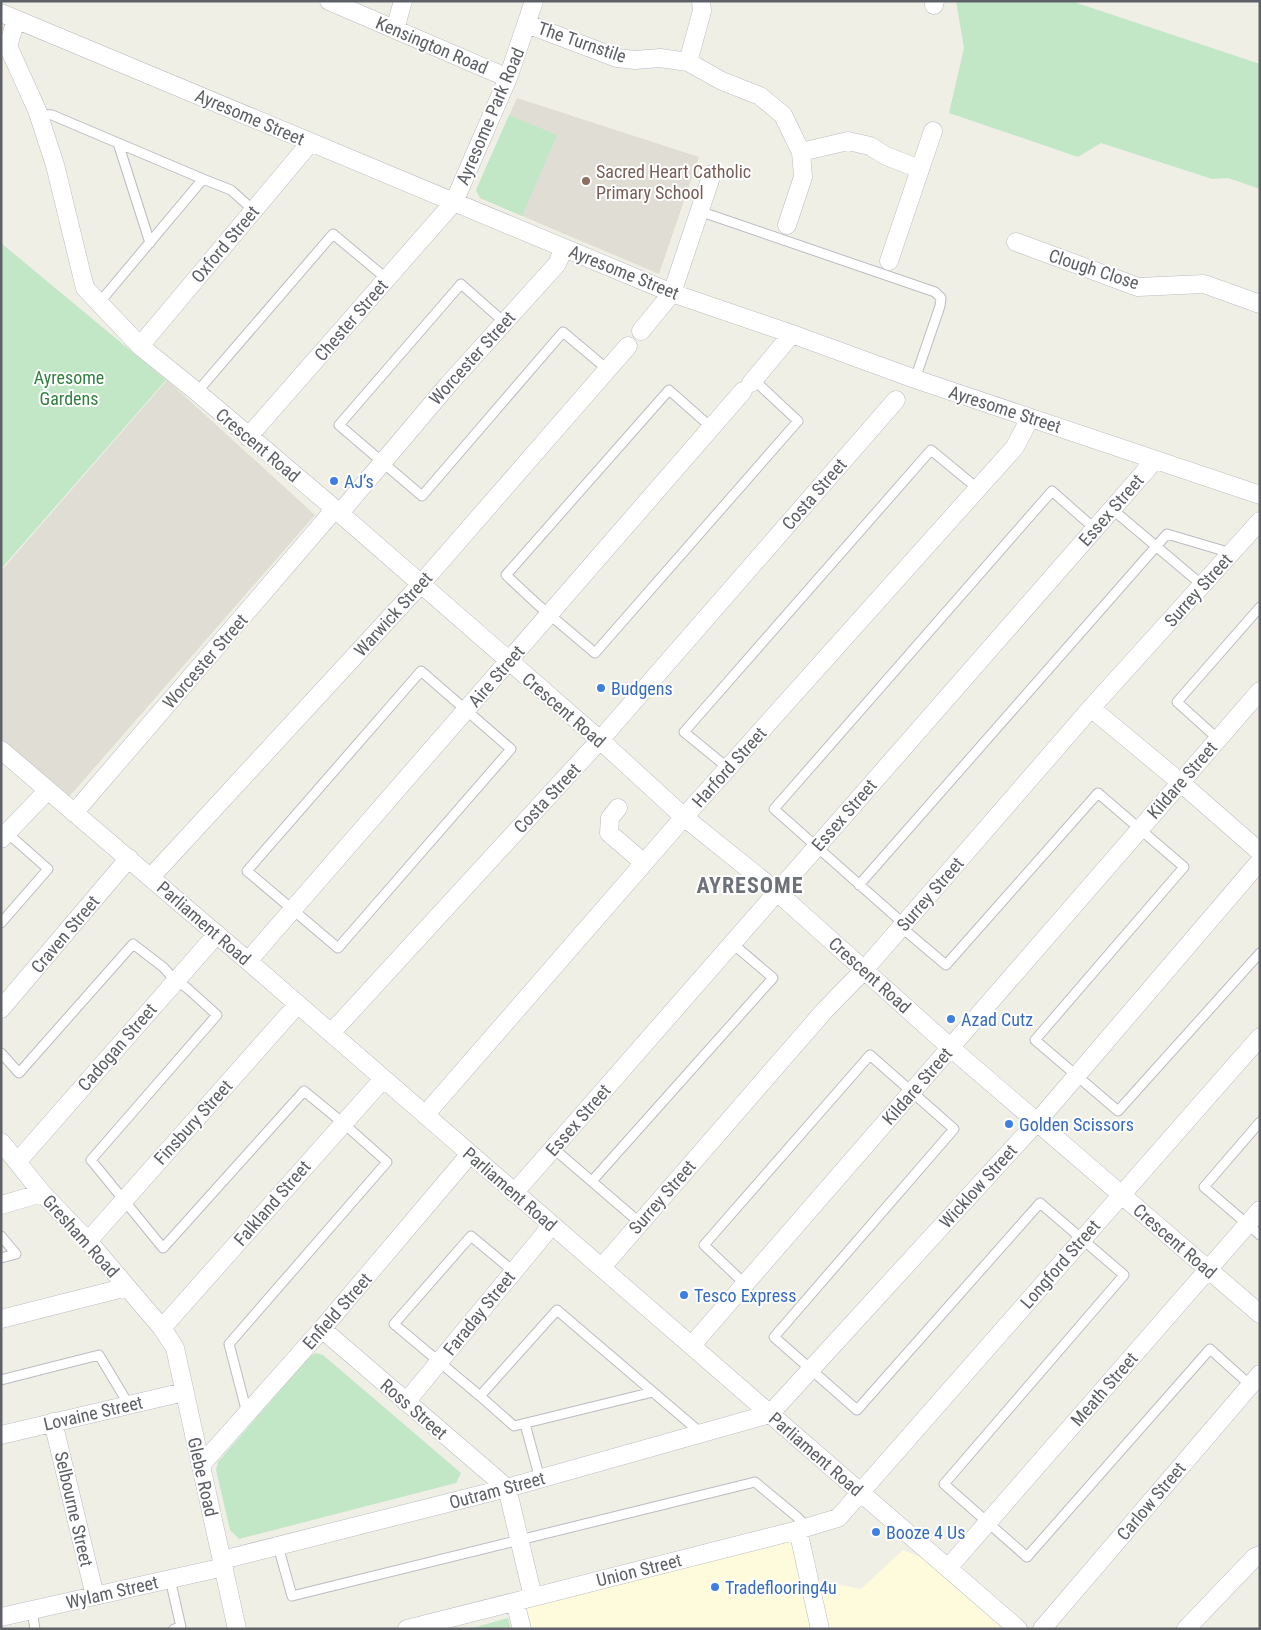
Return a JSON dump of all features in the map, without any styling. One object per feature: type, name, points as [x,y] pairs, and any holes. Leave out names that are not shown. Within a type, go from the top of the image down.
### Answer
[{"type":"street","name":"Kensington Road","points":[[329,1],[508,78]]},
{"type":"street","points":[[395,29],[404,1]]},
{"type":"street","name":"Ayresome Park Road","points":[[454,202],[508,78],[534,1]]},
{"type":"street","points":[[688,62],[702,11],[702,1]]},
{"type":"street","name":"Crescent Road","points":[[8,16],[8,46],[38,114],[55,165],[85,288],[140,346],[337,511],[508,662],[600,740],[684,817],[776,892],[951,1048],[1260,1314]]},
{"type":"street","name":"Ayresome Street","points":[[8,16],[672,293],[915,379],[1260,496]]},
{"type":"street","name":"The Turnstile","points":[[527,24],[617,58],[635,60],[660,58],[688,62],[722,81],[760,96],[783,115],[800,152],[803,177],[787,225]]},
{"type":"street","points":[[889,261],[933,131]]},
{"type":"street","points":[[800,152],[848,141],[870,146],[886,156],[920,169]]},
{"type":"street","name":"Oxford Street","points":[[140,346],[310,143]]},
{"type":"street","points":[[641,331],[672,293],[712,174]]},
{"type":"street","name":"Chester Street","points":[[248,437],[454,202]]},
{"type":"street","name":"Clough Close","points":[[1016,242],[1138,287],[1204,284],[1260,304]]},
{"type":"street","name":"Worcester Street","points":[[74,813],[337,511],[382,462],[448,384],[557,264],[564,248]]},
{"type":"street","name":"Aire Street","points":[[248,961],[792,334]]},
{"type":"street","name":"Warwick Street","points":[[151,877],[420,585],[628,346]]},
{"type":"street","name":"Costa Street","points":[[331,1033],[600,740],[896,400]]},
{"type":"street","name":"Harford Street","points":[[425,1116],[684,817],[1015,447],[1030,418]]},
{"type":"street","name":"Essex Street","points":[[514,1193],[1155,460]]},
{"type":"street","name":"Surrey Street","points":[[602,1267],[639,1222],[825,1010],[864,970],[1091,708],[1260,521]]},
{"type":"street","name":"Kildare Street","points":[[692,1345],[1260,691]]},
{"type":"street","points":[[1091,708],[1260,852]]},
{"type":"street","name":"Parliament Road","points":[[1,750],[298,1004],[1018,1629]]},
{"type":"street","points":[[3,833],[48,791]]},
{"type":"street","points":[[618,808],[610,818],[609,833],[644,863]]},
{"type":"street","name":"Craven Street","points":[[1,1009],[129,858]]},
{"type":"street","name":"Wicklow Street","points":[[770,1414],[1037,1122],[1260,862]]},
{"type":"street","name":"Cadogan Street","points":[[18,1161],[217,934]]},
{"type":"street","name":"Finsbury Street","points":[[88,1241],[298,1004]]},
{"type":"street","name":"Longford Street","points":[[860,1493],[1260,1037]]},
{"type":"street","name":"Falkland Street","points":[[162,1328],[383,1079]]},
{"type":"street","name":"Gresham Road","points":[[1,1142],[42,1193],[88,1241],[162,1328]]},
{"type":"street","name":"Enfield Street","points":[[201,1465],[322,1330],[470,1154]]},
{"type":"street","points":[[1,1205],[42,1193]]},
{"type":"street","name":"Meath Street","points":[[948,1568],[1208,1271],[1254,1230],[1260,1210]]},
{"type":"street","name":"Faraday Street","points":[[406,1402],[552,1225]]},
{"type":"street","points":[[1,1319],[127,1287]]},
{"type":"street","name":"Glebe Road","points":[[162,1328],[174,1348],[238,1629]]},
{"type":"street","name":"Ross Street","points":[[322,1330],[507,1488]]},
{"type":"street","name":"Carlow Street","points":[[1042,1629],[1255,1380]]},
{"type":"street","name":"Lovaine Street","points":[[1,1434],[184,1392]]},
{"type":"street","name":"Outram Street","points":[[223,1563],[278,1546],[507,1488],[770,1414]]},
{"type":"street","name":"Selbourne Street","points":[[53,1422],[94,1596]]},
{"type":"street","points":[[507,1488],[533,1597]]},
{"type":"street","name":"Union Street","points":[[407,1629],[802,1529],[838,1518],[860,1493]]},
{"type":"street","points":[[802,1529],[820,1629]]},
{"type":"street","points":[[1186,1629],[1255,1557],[1260,1555]]},
{"type":"street","name":"Wylam Street","points":[[1,1618],[170,1579],[223,1563]]},
{"type":"street","points":[[515,1602],[522,1629]]},
{"type":"lane","points":[[38,114],[52,115],[231,190],[253,210]]},
{"type":"lane","points":[[118,143],[150,243]]},
{"type":"lane","points":[[99,303],[203,179]]},
{"type":"lane","points":[[700,211],[935,292],[941,298],[940,306],[915,379]]},
{"type":"lane","points":[[197,392],[334,234],[387,279]]},
{"type":"lane","points":[[504,322],[461,284],[339,425],[422,496],[563,332],[608,370]]},
{"type":"lane","points":[[712,428],[669,390],[506,575],[595,652],[798,421],[749,385]]},
{"type":"lane","points":[[728,768],[684,732],[931,450],[977,488]]},
{"type":"lane","points":[[1094,529],[1052,491],[774,809],[946,966],[1098,793],[1184,867],[1034,1040],[1118,1111],[1260,953]]},
{"type":"lane","points":[[1112,509],[1202,585]]},
{"type":"lane","points":[[859,885],[1167,534],[1231,553]]},
{"type":"lane","points":[[1218,739],[1177,702],[1260,608]]},
{"type":"lane","points":[[421,671],[466,710],[511,749],[338,948],[247,871],[421,671]]},
{"type":"lane","points":[[1,923],[48,869],[3,833]]},
{"type":"lane","points":[[592,1181],[773,978],[732,942]]},
{"type":"lane","points":[[1,1053],[19,1073],[133,944],[163,967],[175,980],[187,988],[217,1015],[91,1160],[164,1248],[304,1091],[387,1162],[229,1344],[247,1413]]},
{"type":"lane","points":[[745,1284],[704,1245],[870,1055],[954,1129],[774,1338],[857,1410],[1040,1203],[1124,1275],[944,1484],[1027,1557],[1210,1349],[1255,1380]]},
{"type":"lane","points":[[1254,1230],[1204,1187],[1260,1122]]},
{"type":"lane","points":[[553,1148],[639,1222]]},
{"type":"lane","points":[[1,1236],[16,1254],[1,1258]]},
{"type":"lane","points":[[513,1271],[471,1236],[394,1324],[514,1426],[653,1392]]},
{"type":"lane","points":[[480,1396],[557,1310],[701,1433]]},
{"type":"lane","points":[[1,1380],[99,1355],[130,1405]]},
{"type":"lane","points":[[525,1424],[540,1479]]},
{"type":"lane","points":[[278,1546],[292,1596],[755,1482],[796,1516],[802,1529]]},
{"type":"lane","points":[[170,1579],[181,1627],[174,1629]]},
{"type":"lane","points":[[32,1611],[36,1629]]},
{"type":"shaded area","name":"Sacred Heart Catholic Primary School","points":[[517,98],[699,157],[659,274],[480,198],[476,190]]},
{"type":"shaded area","points":[[167,380],[315,515],[68,798],[1,740],[1,571]]},
{"type":"shaded area","points":[[798,1530],[809,1579],[861,1589],[903,1550],[948,1568],[1018,1629],[522,1629],[515,1602]]},
{"type":"green space","points":[[956,1],[1071,1],[1260,64],[1260,189],[1228,178],[1212,179],[1101,143],[1078,157],[949,113],[964,48]]},
{"type":"green space","points":[[509,115],[557,135],[522,216],[480,198],[476,190]]},
{"type":"green space","name":"Ayresome Gardens","points":[[1,243],[166,380],[1,569]]},
{"type":"green space","points":[[316,1353],[323,1355],[461,1473],[456,1483],[239,1539],[230,1530],[216,1470],[218,1462],[310,1356]]},
{"type":"green space","points":[[508,1618],[511,1629],[469,1629]]},
{"type":"place","name":"Sacred Heart Catholic Primary School","points":[[586,181]]},
{"type":"place","name":"AJ’s","points":[[334,481]]},
{"type":"place","name":"Budgens","points":[[601,688]]},
{"type":"place","name":"Azad Cutz","points":[[951,1019]]},
{"type":"place","name":"Golden Scissors","points":[[1009,1124]]},
{"type":"place","name":"Tesco Express","points":[[684,1295]]},
{"type":"place","name":"Booze 4 Us","points":[[876,1532]]},
{"type":"place","name":"Tradeflooring4u","points":[[715,1587]]},
{"type":"district","name":"AYRESOME","points":[[750,885]]}]
